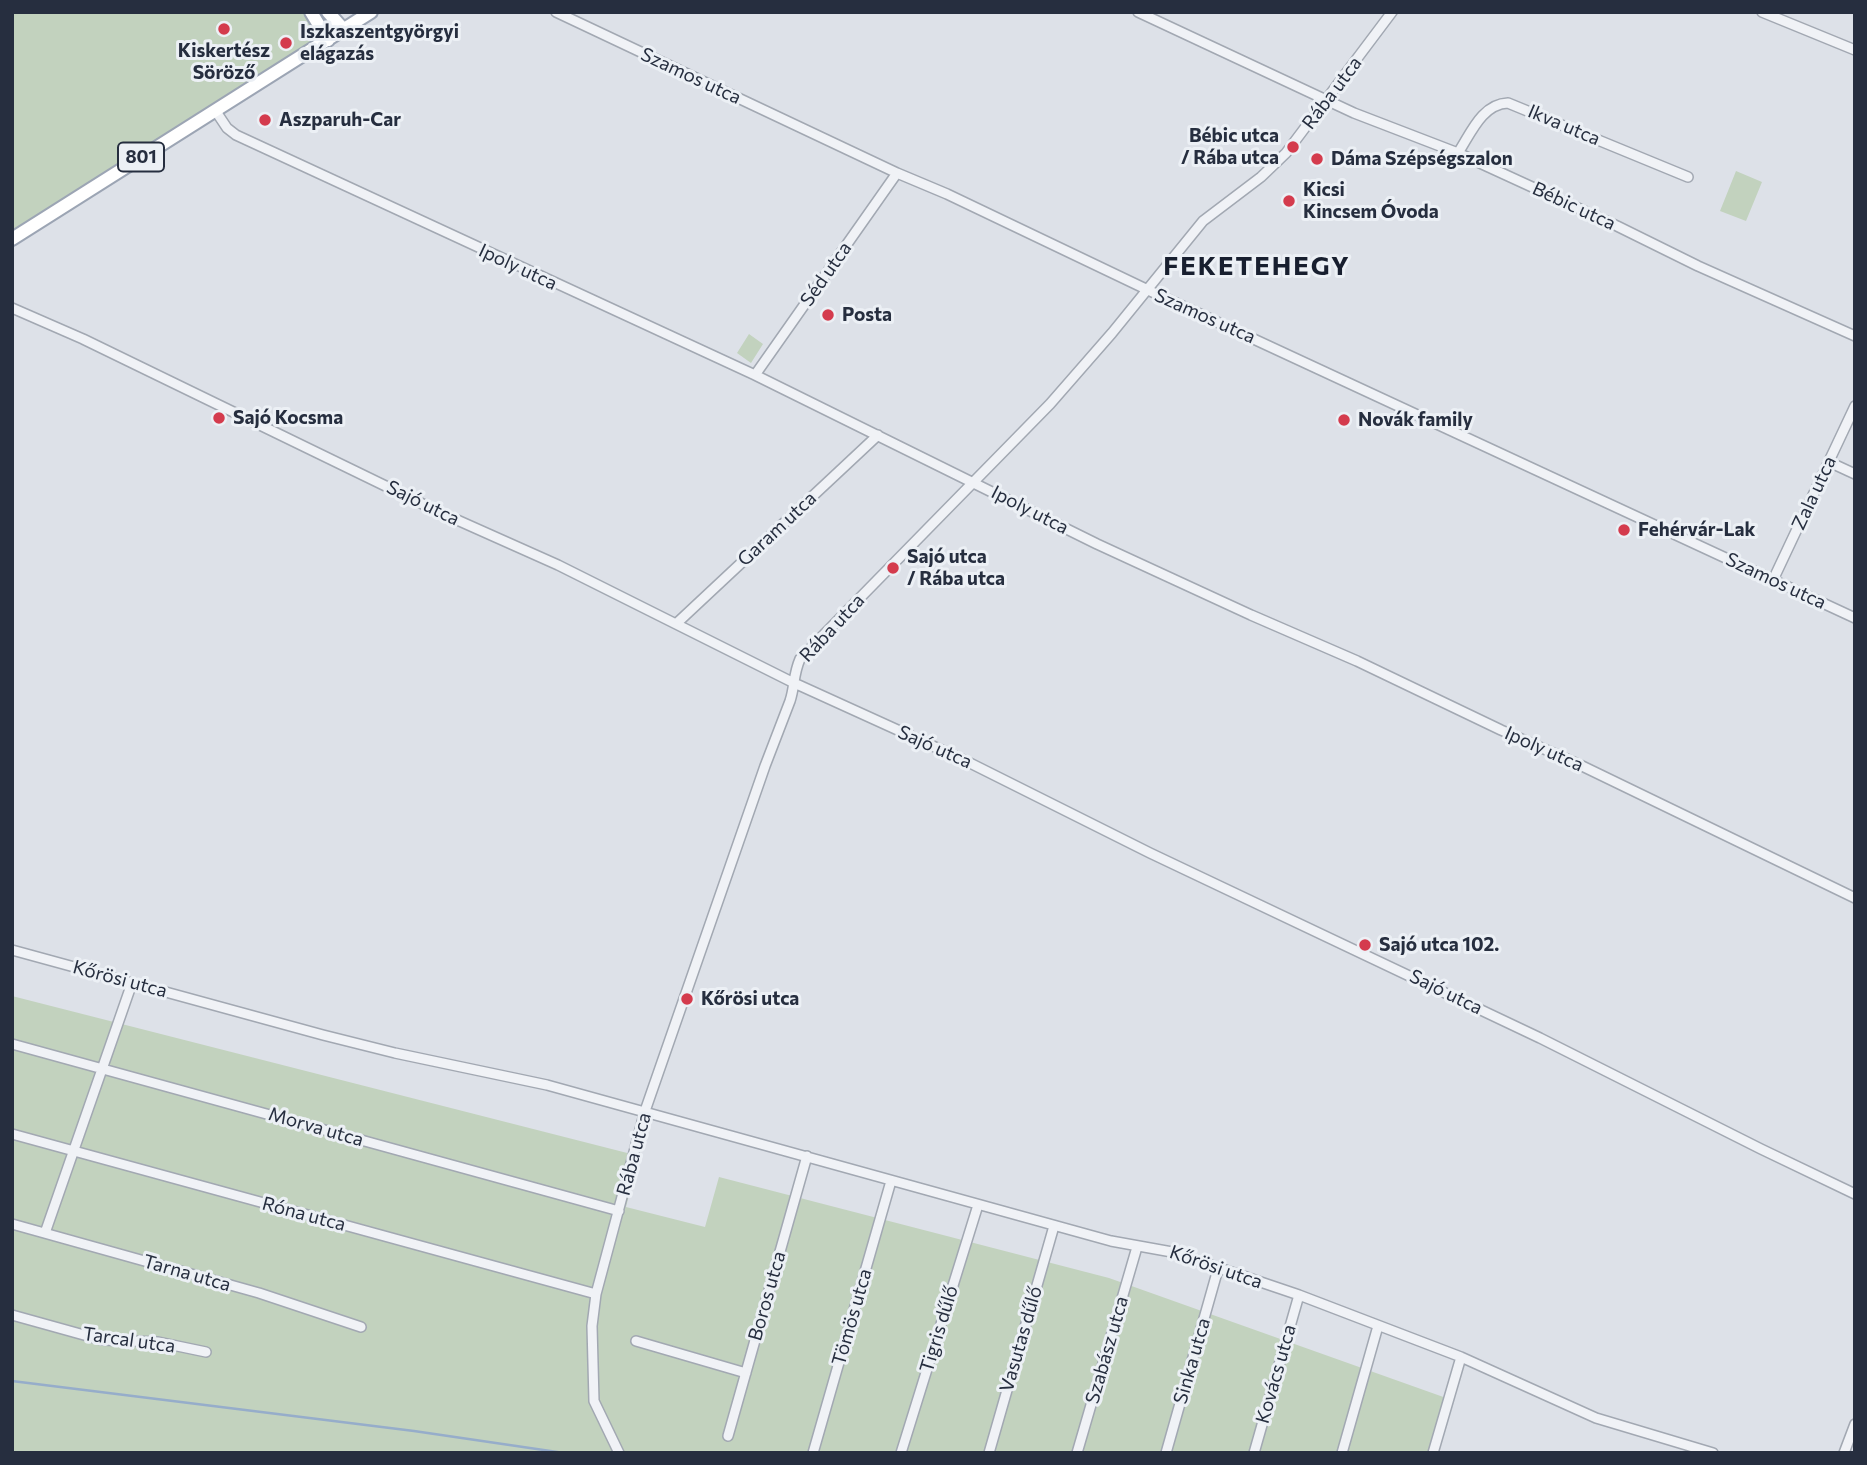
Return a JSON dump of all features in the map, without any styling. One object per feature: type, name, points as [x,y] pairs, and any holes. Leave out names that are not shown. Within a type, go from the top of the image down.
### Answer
[{"type":"main road","points":[[311,12],[328,40]]},
{"type":"main road","points":[[328,12],[344,30]]},
{"type":"main road","name":"801","points":[[12,239],[371,12]]},
{"type":"street","name":"Szamos utca","points":[[556,12],[1855,618]]},
{"type":"street","name":"Bébic utca","points":[[1138,12],[1325,100],[1458,153],[1698,266],[1855,336]]},
{"type":"street","name":"Rába utca","points":[[619,1453],[594,1401],[592,1326],[596,1294],[645,1111],[765,766],[790,702],[795,669],[805,653],[1059,394],[1203,221],[1280,160],[1392,12]]},
{"type":"street","points":[[1762,12],[1855,50]]},
{"type":"street","name":"Ikva utca","points":[[1458,153],[1482,116],[1491,107],[1508,103],[1688,177]]},
{"type":"street","name":"Ipoly utca","points":[[215,110],[227,128],[236,135],[755,375],[1139,564],[1592,770],[1855,898]]},
{"type":"street","name":"Séd utca","points":[[755,375],[897,173]]},
{"type":"street","name":"Sajó utca","points":[[12,308],[677,623],[792,682],[968,762],[1150,853],[1462,999],[1855,1194]]},
{"type":"street","name":"Zala utca","points":[[1773,580],[1855,406]]},
{"type":"street","name":"Garam utca","points":[[677,623],[878,435]]},
{"type":"street","points":[[1829,462],[1855,474]]},
{"type":"street","name":"Kőrösi utca","points":[[12,950],[323,1035],[547,1085],[1054,1226],[1137,1247],[1172,1252],[1299,1295],[1461,1357],[1597,1418],[1713,1453]]},
{"type":"street","points":[[45,1233],[132,983]]},
{"type":"street","name":"Morva utca","points":[[12,1044],[619,1211]]},
{"type":"street","name":"Róna utca","points":[[12,1134],[596,1294]]},
{"type":"street","name":"Boros utca","points":[[729,1436],[807,1156]]},
{"type":"street","name":"Tömös utca","points":[[813,1453],[891,1181]]},
{"type":"street","name":"Tigris dűlő","points":[[901,1453],[978,1205]]},
{"type":"street","name":"Tarna utca","points":[[12,1224],[259,1293],[361,1327]]},
{"type":"street","name":"Vasutas dűlő","points":[[989,1453],[1054,1226]]},
{"type":"street","name":"Szabász utca","points":[[1077,1453],[1137,1247]]},
{"type":"street","name":"Sinka utca","points":[[1166,1453],[1218,1269]]},
{"type":"street","name":"Kovács utca","points":[[1254,1453],[1299,1295]]},
{"type":"street","name":"Tarcal utca","points":[[12,1315],[102,1340],[159,1342],[206,1352]]},
{"type":"street","points":[[1342,1453],[1378,1326]]},
{"type":"street","points":[[636,1341],[746,1373]]},
{"type":"street","points":[[1433,1453],[1461,1357]]},
{"type":"street","points":[[1844,1453],[1855,1424]]},
{"type":"green space","points":[[12,12],[311,12],[328,40],[12,239]]},
{"type":"green space","points":[[1736,171],[1762,182],[1746,221],[1720,211]]},
{"type":"green space","points":[[749,334],[763,344],[751,363],[737,353]]},
{"type":"green space","points":[[12,996],[639,1156],[626,1207],[705,1227],[719,1177],[1109,1278],[1449,1399],[1435,1453],[12,1453]]},
{"type":"waterway","points":[[12,1381],[414,1431],[564,1453]]},
{"type":"place","name":"Kiskertész Söröző","points":[[224,29]]},
{"type":"place","name":"Iszkaszentgyörgyi elágazás","points":[[286,43]]},
{"type":"place","name":"Aszparuh-Car","points":[[265,120]]},
{"type":"place","name":"Bébic utca / Rába utca","points":[[1293,147]]},
{"type":"place","name":"Dáma Szépségszalon","points":[[1317,159]]},
{"type":"place","name":"Kicsi Kincsem Óvoda","points":[[1289,201]]},
{"type":"place","name":"Posta","points":[[828,315]]},
{"type":"place","name":"Sajó Kocsma","points":[[219,418]]},
{"type":"place","name":"Novák family","points":[[1344,420]]},
{"type":"place","name":"Fehérvár-Lak","points":[[1624,530]]},
{"type":"place","name":"Sajó utca / Rába utca","points":[[893,568]]},
{"type":"place","name":"Sajó utca 102.","points":[[1365,945]]},
{"type":"place","name":"Kőrösi utca","points":[[687,999]]},
{"type":"district","name":"FEKETEHEGY","points":[[1257,266]]}]
